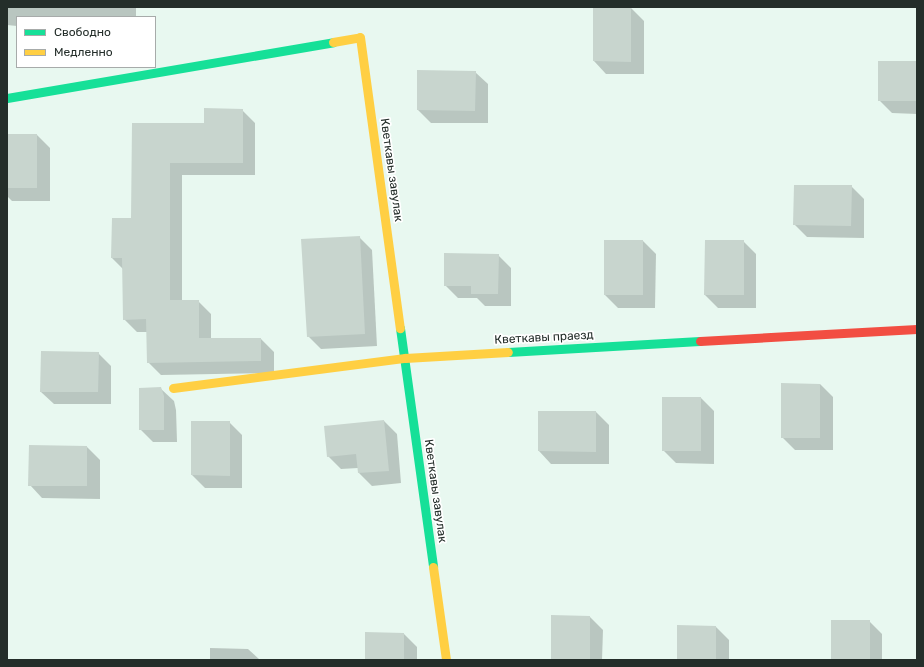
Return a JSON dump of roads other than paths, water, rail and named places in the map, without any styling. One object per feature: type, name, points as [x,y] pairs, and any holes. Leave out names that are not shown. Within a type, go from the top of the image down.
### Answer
[{"type":"street","name":"Кветкавы завулак","points":[[7,98],[360,37],[446,660]]},
{"type":"street","name":"Кветкавы праезд","points":[[173,388],[405,358],[917,329]]}]
